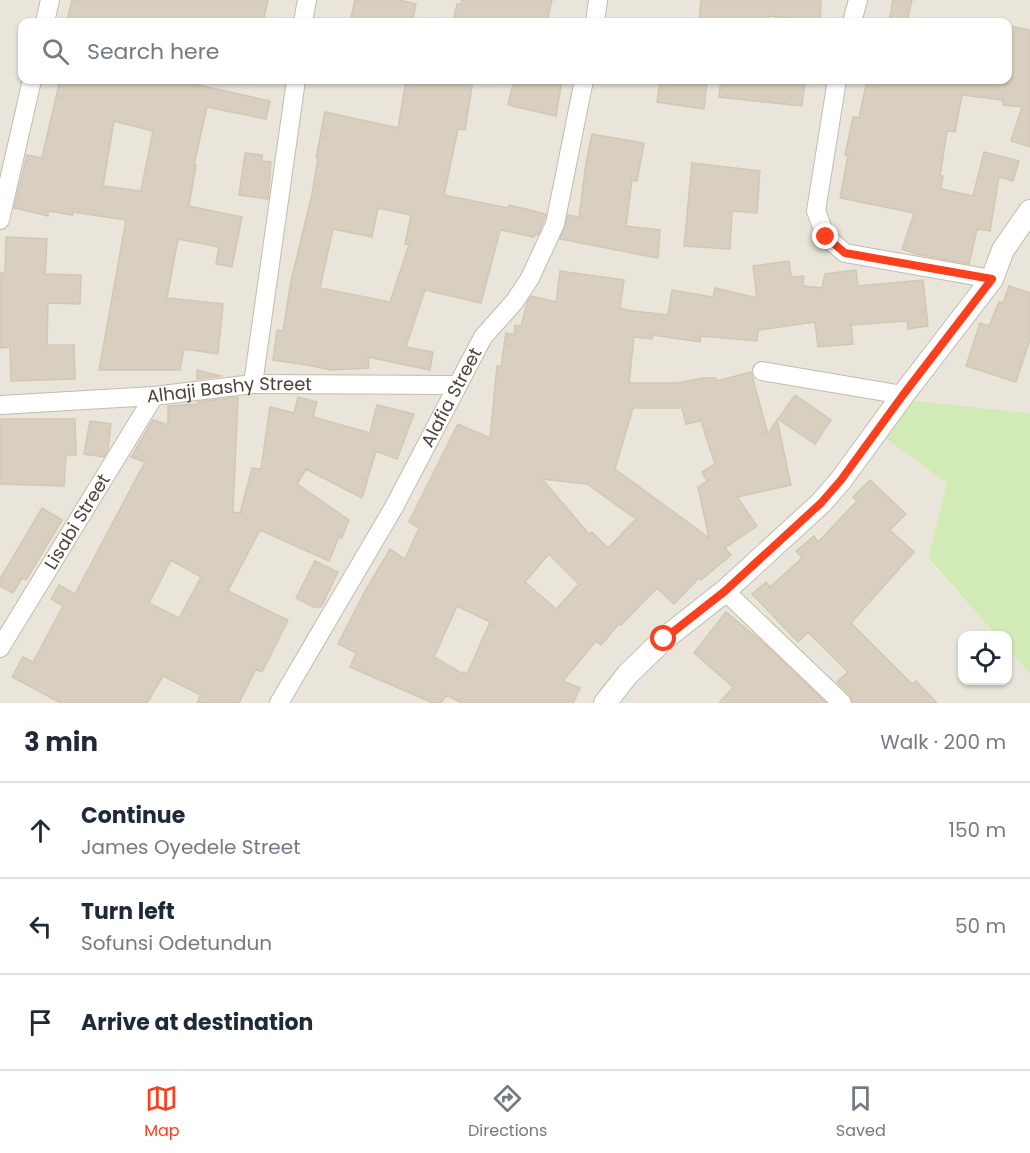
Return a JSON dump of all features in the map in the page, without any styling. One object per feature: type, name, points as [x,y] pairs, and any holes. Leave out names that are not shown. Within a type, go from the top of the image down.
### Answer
[{"type":"street","points":[[46,18],[50,0]]},
{"type":"street","points":[[304,18],[307,0]]},
{"type":"street","points":[[596,18],[598,0]]},
{"type":"street","points":[[853,18],[858,0]]},
{"type":"street","points":[[0,220],[31,84]]},
{"type":"street","points":[[253,384],[295,84]]},
{"type":"street","name":"Alafia Street","points":[[279,703],[394,507],[483,337],[515,301],[530,278],[555,225],[583,84]]},
{"type":"street","points":[[836,84],[816,211],[826,237],[845,253],[992,279]]},
{"type":"street","points":[[605,703],[628,674],[664,639],[725,591],[821,503],[841,480],[992,279],[1003,250],[1030,211]]},
{"type":"street","points":[[762,371],[903,395]]},
{"type":"street","name":"Alhaji Bashy Street","points":[[0,405],[154,396],[253,384],[458,385]]},
{"type":"street","name":"Lisabi Street","points":[[0,648],[154,396]]},
{"type":"street","points":[[725,591],[842,703]]},
{"type":"shaded area","points":[[0,0],[1030,0],[1030,413],[909,400],[947,483],[928,559],[992,631],[958,631],[958,685],[1012,685],[1012,654],[1030,674],[1030,703],[0,703]]},
{"type":"green space","points":[[909,400],[1030,413],[1030,674],[1012,654],[1012,631],[992,631],[928,558],[947,483],[880,434]]},
{"type":"building","points":[[72,0],[268,0],[264,18],[68,18]]},
{"type":"building","points":[[355,0],[399,0],[416,4],[413,18],[351,18]]},
{"type":"building","points":[[462,0],[552,0],[548,18],[454,18],[457,4],[461,4]]},
{"type":"building","points":[[701,0],[821,0],[820,18],[769,16],[769,18],[699,18]]},
{"type":"building","points":[[893,0],[912,0],[908,18],[890,18]]},
{"type":"building","points":[[1012,27],[1030,30],[1030,147],[1011,141],[1022,107],[1003,105],[1003,100],[962,95],[955,132],[947,131],[940,176],[943,176],[941,189],[973,196],[984,152],[1019,161],[1013,181],[999,177],[990,231],[977,229],[969,264],[916,254],[902,249],[914,213],[840,198],[848,156],[845,155],[853,117],[859,118],[866,84],[1012,84]]},
{"type":"building","points":[[59,84],[194,84],[270,101],[266,119],[207,107],[194,165],[196,165],[189,206],[242,217],[232,267],[216,264],[219,247],[178,239],[167,298],[223,304],[218,354],[184,349],[180,370],[99,370],[126,220],[73,212],[73,215],[48,211],[48,216],[14,208],[27,155],[42,158]],"holes":[[[114,121],[153,131],[141,191],[103,186]]]},
{"type":"building","points":[[405,84],[472,84],[465,130],[458,129],[444,195],[508,208],[509,205],[546,214],[538,235],[535,234],[534,237],[500,231],[481,303],[425,290],[406,347],[433,352],[430,370],[368,357],[369,368],[331,370],[273,360],[277,330],[283,331],[291,281],[312,194],[325,112],[398,128]],"holes":[[[378,208],[411,215],[405,244],[409,245],[390,302],[320,288],[333,229],[372,237]]]},
{"type":"building","points":[[513,84],[561,84],[556,116],[508,105]]},
{"type":"building","points":[[659,84],[707,84],[704,109],[657,102]]},
{"type":"building","points":[[721,84],[805,84],[802,106],[719,97]]},
{"type":"building","points":[[592,134],[644,143],[637,181],[632,180],[626,226],[660,230],[658,258],[560,239],[568,215],[579,217]]},
{"type":"building","points":[[245,153],[262,155],[262,161],[271,162],[268,199],[239,195]]},
{"type":"building","points":[[692,163],[760,171],[757,213],[732,211],[730,249],[684,246]]},
{"type":"building","points":[[6,237],[47,239],[45,274],[81,275],[80,304],[48,303],[47,345],[74,345],[75,379],[11,381],[10,347],[0,348],[0,273],[5,273]]},
{"type":"building","points":[[789,261],[791,277],[804,276],[803,286],[822,288],[825,274],[856,270],[858,286],[923,280],[928,326],[908,329],[907,321],[851,325],[853,344],[818,347],[815,322],[758,330],[757,341],[701,336],[700,342],[653,335],[652,339],[634,337],[629,383],[677,383],[703,378],[716,378],[717,381],[751,372],[768,434],[777,420],[791,485],[737,497],[757,526],[725,548],[731,555],[701,580],[699,578],[674,604],[657,588],[621,625],[619,624],[601,645],[596,641],[563,681],[580,688],[573,703],[462,703],[446,695],[441,703],[433,703],[350,667],[356,653],[338,644],[390,549],[405,559],[419,528],[409,522],[458,424],[490,438],[497,366],[501,366],[506,333],[514,335],[515,325],[521,326],[531,296],[556,302],[560,271],[624,280],[620,308],[668,315],[672,290],[713,297],[715,288],[757,298],[753,266]],"holes":[[[633,408],[682,408],[686,424],[701,421],[715,464],[702,472],[707,481],[698,487],[709,538],[615,469]],[[542,479],[587,484],[636,519],[608,548],[592,532],[589,534]],[[549,554],[579,584],[556,609],[525,582]],[[457,606],[490,622],[467,674],[464,672],[463,674],[434,657]]]},
{"type":"building","points":[[1009,286],[1030,293],[1030,339],[1016,382],[966,366],[980,323],[989,326],[999,302],[1003,303]]},
{"type":"building","points":[[197,370],[212,374],[222,376],[197,379]]},
{"type":"building","points":[[795,395],[831,420],[815,444],[778,419]]},
{"type":"building","points":[[238,397],[233,512],[240,513],[252,468],[261,469],[270,407],[294,413],[298,397],[317,402],[313,417],[370,433],[377,405],[414,414],[397,459],[376,451],[362,498],[306,469],[297,484],[349,520],[329,561],[260,530],[228,591],[288,620],[262,672],[256,669],[239,703],[197,703],[201,695],[163,676],[147,703],[61,703],[12,677],[23,657],[33,662],[63,606],[51,599],[59,585],[75,594],[145,462],[131,457],[153,420],[168,425],[168,406],[198,404],[198,402]],"holes":[[[171,560],[201,577],[179,618],[149,603]]]},
{"type":"building","points":[[0,419],[75,419],[76,455],[66,455],[64,486],[0,484]]},
{"type":"building","points":[[90,421],[111,424],[108,449],[104,457],[84,454]]},
{"type":"building","points":[[870,480],[906,514],[890,530],[914,552],[851,623],[912,684],[916,681],[937,703],[853,703],[850,695],[837,682],[848,672],[808,632],[798,642],[752,594],[766,582],[770,587],[802,558],[796,551],[814,536],[818,542],[857,501],[853,497]]},
{"type":"building","points":[[42,508],[62,520],[26,580],[22,578],[13,593],[0,586],[0,579]]},
{"type":"building","points":[[315,561],[338,572],[321,607],[314,607],[296,598]]},
{"type":"building","points":[[726,612],[767,646],[826,703],[719,703],[733,687],[694,653]]},
{"type":"route","points":[[664,639],[725,591],[821,503],[841,480],[992,279],[845,253],[826,237]]}]
